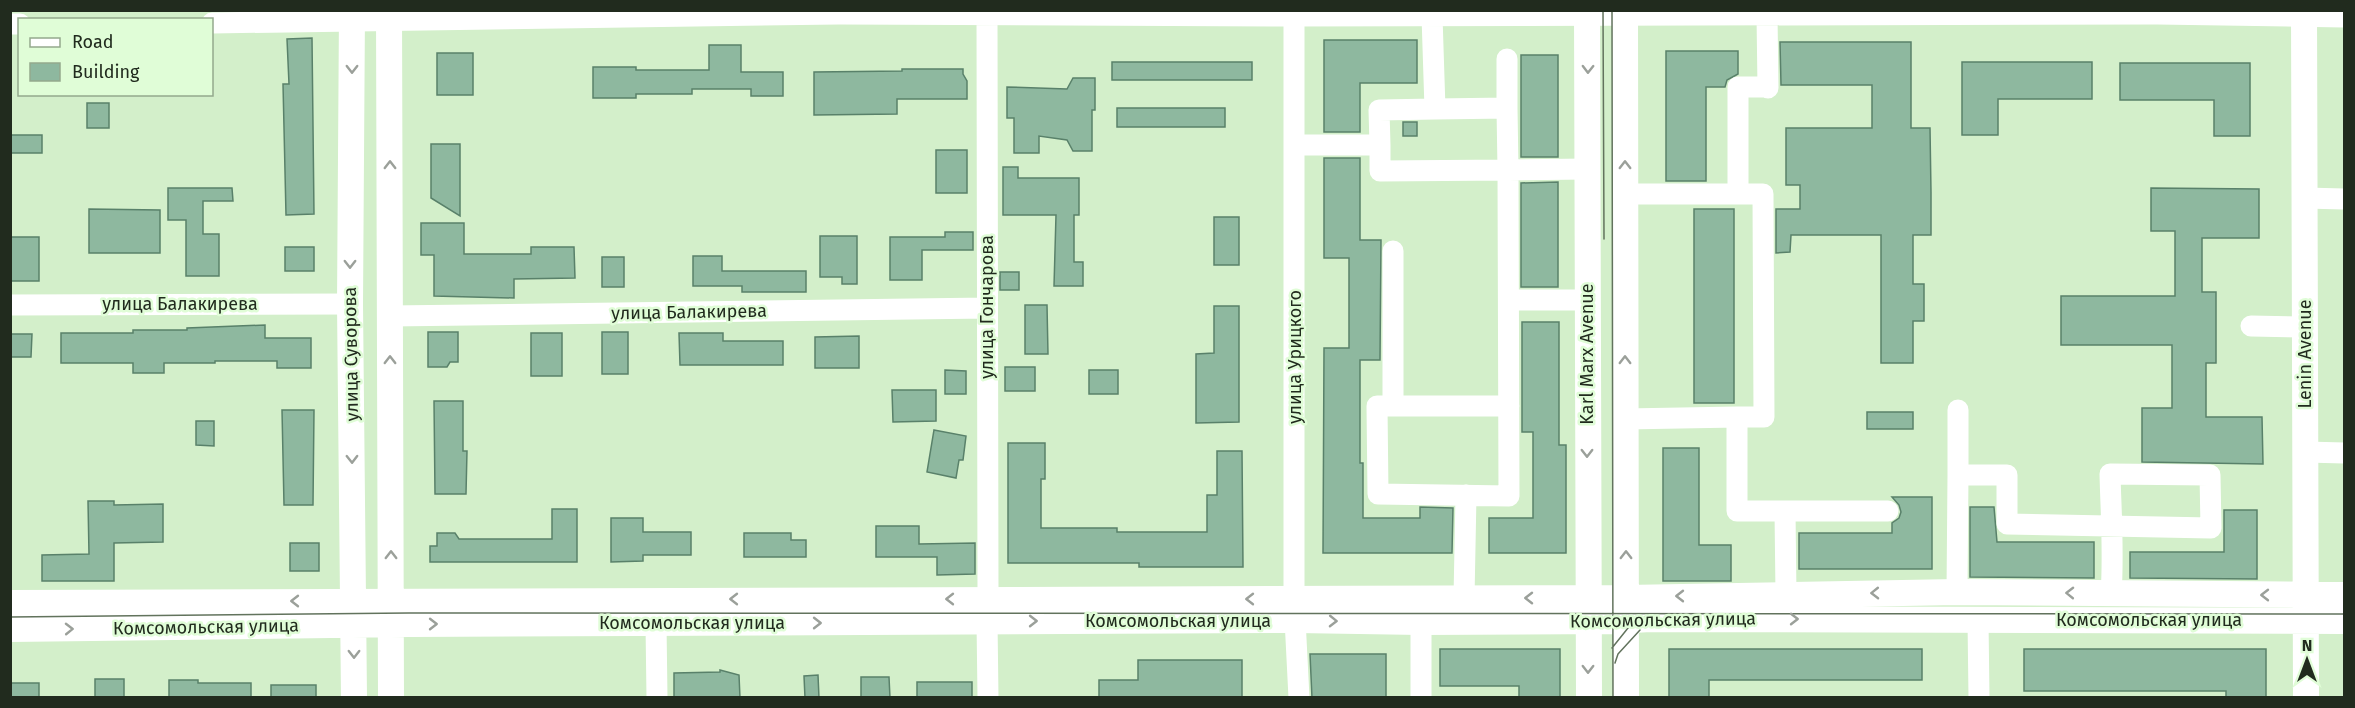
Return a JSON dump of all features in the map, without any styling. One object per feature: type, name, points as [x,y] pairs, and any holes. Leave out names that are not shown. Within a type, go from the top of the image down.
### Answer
[{"type":"main road","name":"Karl Marx Avenue","points":[[1587,12],[1588,698]]},
{"type":"main road","points":[[1625,12],[1626,698]]},
{"type":"main road","name":"Lenin Avenue","points":[[2304,14],[2306,698]]},
{"type":"main road","points":[[389,16],[391,698]]},
{"type":"main road","name":"улица Суворова","points":[[352,17],[350,304],[354,698]]},
{"type":"main road","name":"Комсомольская улица","points":[[1295,610],[1421,622],[1626,609],[1786,595],[1957,592],[2344,596]]},
{"type":"main road","name":"Комсомольская улица","points":[[10,629],[354,626],[391,612],[1295,610],[1464,598],[1588,610]]},
{"type":"main road","name":"Комсомольская улица","points":[[10,603],[354,600],[391,612],[656,624],[987,610]]},
{"type":"main road","name":"Комсомольская улица","points":[[1626,609],[1651,619],[2344,621]]},
{"type":"street","points":[[213,23],[389,16],[839,12],[987,15],[1100,13],[1432,16],[1476,13],[1587,12],[1767,15],[1872,12],[2157,12],[2304,14],[2344,17]]},
{"type":"street","name":"улица Гончарова","points":[[987,15],[988,698]]},
{"type":"street","points":[[1738,194],[1738,87],[1765,87],[1767,15]]},
{"type":"street","name":"улица Урицкого","points":[[1294,16],[1295,610],[1299,698]]},
{"type":"street","points":[[1432,16],[1435,108]]},
{"type":"street","points":[[1507,59],[1509,300],[1509,406],[1509,496],[1378,494],[1377,406],[1509,406]]},
{"type":"street","points":[[1507,108],[1379,110],[1380,171],[1587,169]]},
{"type":"street","points":[[1295,145],[1380,145]]},
{"type":"street","points":[[1625,194],[1763,194],[1764,417],[1625,419]]},
{"type":"street","points":[[2305,198],[2344,199]]},
{"type":"street","points":[[1393,251],[1393,406]]},
{"type":"street","points":[[1509,300],[1587,300]]},
{"type":"street","name":"улица Балакирева","points":[[10,304],[350,304]]},
{"type":"street","name":"улица Балакирева","points":[[390,315],[987,308]]},
{"type":"street","points":[[2251,327],[2305,327]]},
{"type":"street","points":[[1957,592],[1958,410]]},
{"type":"street","points":[[1737,417],[1737,511],[1888,511]]},
{"type":"street","points":[[2306,452],[2344,453]]},
{"type":"street","points":[[1958,475],[2007,475],[2007,524],[2112,526],[2211,528],[2210,476],[2110,474],[2112,526],[2111,594]]},
{"type":"street","points":[[1464,598],[1466,495]]},
{"type":"street","points":[[1785,511],[1786,595]]},
{"type":"street","points":[[1978,620],[1979,698]]},
{"type":"street","points":[[1421,622],[1421,698]]},
{"type":"street","points":[[656,624],[657,698]]},
{"type":"building","points":[[312,38],[314,214],[286,215],[283,84],[289,84],[287,39]]},
{"type":"building","points":[[1324,40],[1417,40],[1417,83],[1360,83],[1360,132],[1324,132]]},
{"type":"building","points":[[1780,42],[1911,42],[1911,128],[1930,128],[1931,192],[1931,235],[1913,235],[1913,284],[1924,284],[1924,321],[1913,321],[1913,363],[1881,363],[1881,235],[1791,235],[1790,252],[1776,253],[1776,209],[1800,209],[1800,185],[1786,185],[1786,128],[1872,128],[1872,85],[1781,85]]},
{"type":"building","points":[[709,45],[741,45],[741,72],[783,72],[783,96],[751,96],[751,89],[692,89],[692,94],[636,94],[636,98],[593,98],[593,67],[636,67],[636,70],[709,70]]},
{"type":"building","points":[[1666,51],[1738,51],[1738,74],[1727,80],[1725,87],[1706,87],[1706,181],[1666,181]]},
{"type":"building","points":[[437,53],[473,53],[473,95],[437,95]]},
{"type":"building","points":[[1521,55],[1558,55],[1558,157],[1521,157]]},
{"type":"building","points":[[1112,62],[1252,62],[1252,80],[1112,80]]},
{"type":"building","points":[[1962,62],[2092,62],[2092,99],[1998,99],[1998,135],[1962,135]]},
{"type":"building","points":[[2120,63],[2250,63],[2250,136],[2214,136],[2214,100],[2120,100]]},
{"type":"building","points":[[902,69],[963,69],[967,81],[967,99],[897,99],[897,114],[814,115],[814,72],[902,71]]},
{"type":"building","points":[[1073,78],[1095,78],[1092,151],[1073,151],[1067,140],[1039,136],[1039,153],[1014,153],[1014,118],[1007,118],[1007,87],[1067,89]]},
{"type":"building","points":[[87,103],[109,103],[109,128],[87,128]]},
{"type":"building","points":[[1117,108],[1225,108],[1225,127],[1117,127]]},
{"type":"building","points":[[1403,122],[1417,122],[1417,136],[1403,136]]},
{"type":"building","points":[[10,135],[42,135],[42,153],[10,153]]},
{"type":"building","points":[[431,144],[460,144],[460,216],[431,198]]},
{"type":"building","points":[[936,150],[967,150],[967,193],[936,193]]},
{"type":"building","points":[[1324,158],[1360,158],[1360,240],[1381,240],[1380,360],[1360,360],[1360,463],[1363,463],[1363,518],[1420,518],[1420,507],[1453,508],[1452,553],[1323,553],[1324,348],[1349,348],[1349,258],[1324,258]]},
{"type":"building","points":[[1003,167],[1018,167],[1018,178],[1079,178],[1079,215],[1074,215],[1074,262],[1083,262],[1083,286],[1054,286],[1056,215],[1003,215]]},
{"type":"building","points":[[1558,182],[1558,287],[1521,287],[1521,183]]},
{"type":"building","points":[[168,188],[232,188],[233,201],[203,201],[203,234],[219,234],[219,276],[186,276],[186,220],[168,220]]},
{"type":"building","points":[[2151,188],[2259,189],[2259,238],[2202,238],[2202,292],[2216,292],[2216,363],[2206,363],[2206,417],[2262,417],[2263,464],[2142,462],[2142,408],[2172,408],[2172,345],[2061,345],[2061,296],[2175,296],[2175,231],[2151,231]]},
{"type":"building","points":[[89,209],[160,210],[160,253],[89,253]]},
{"type":"building","points":[[1694,209],[1734,209],[1734,403],[1694,403]]},
{"type":"building","points":[[1214,217],[1239,217],[1239,265],[1214,265]]},
{"type":"building","points":[[421,223],[464,223],[464,254],[531,254],[531,247],[574,247],[575,278],[514,279],[514,298],[434,296],[434,255],[421,255]]},
{"type":"building","points":[[945,232],[973,232],[973,250],[922,250],[922,280],[890,280],[890,237],[945,237]]},
{"type":"building","points":[[820,236],[857,236],[857,284],[842,284],[842,277],[820,277]]},
{"type":"building","points":[[10,237],[39,237],[39,281],[10,281]]},
{"type":"building","points":[[285,247],[314,247],[314,271],[285,271]]},
{"type":"building","points":[[693,256],[722,256],[722,271],[806,271],[806,292],[742,292],[742,286],[693,286]]},
{"type":"building","points":[[602,257],[624,257],[624,287],[602,287]]},
{"type":"building","points":[[1000,272],[1019,272],[1019,290],[1000,290]]},
{"type":"building","points":[[1025,305],[1047,305],[1048,354],[1025,354]]},
{"type":"building","points":[[1214,306],[1239,306],[1239,422],[1196,423],[1196,354],[1214,353]]},
{"type":"building","points":[[1522,322],[1559,322],[1559,445],[1566,445],[1566,553],[1489,553],[1489,518],[1533,518],[1533,432],[1522,432]]},
{"type":"building","points":[[265,325],[265,338],[311,338],[311,368],[277,368],[277,361],[215,361],[215,363],[164,363],[164,373],[133,373],[133,363],[61,363],[61,333],[133,333],[133,330],[187,330],[187,328]]},
{"type":"building","points":[[428,332],[458,332],[458,362],[450,362],[447,367],[428,367]]},
{"type":"building","points":[[602,332],[628,332],[628,374],[602,374]]},
{"type":"building","points":[[531,333],[562,333],[562,376],[531,376]]},
{"type":"building","points":[[679,333],[723,333],[723,341],[783,341],[783,365],[680,365]]},
{"type":"building","points":[[10,334],[32,334],[31,357],[10,357]]},
{"type":"building","points":[[859,336],[859,368],[815,368],[815,337]]},
{"type":"building","points":[[1005,367],[1035,367],[1035,391],[1005,391]]},
{"type":"building","points":[[945,370],[966,371],[966,394],[945,394]]},
{"type":"building","points":[[1089,370],[1118,370],[1118,394],[1089,394]]},
{"type":"building","points":[[892,390],[936,390],[936,421],[893,422]]},
{"type":"building","points":[[434,401],[463,401],[463,451],[467,451],[466,494],[435,494]]},
{"type":"building","points":[[282,410],[314,410],[313,505],[284,505]]},
{"type":"building","points":[[1867,412],[1913,412],[1913,429],[1867,429]]},
{"type":"building","points":[[196,421],[214,421],[214,446],[196,445]]},
{"type":"building","points":[[934,430],[966,436],[963,460],[959,460],[956,478],[927,472]]},
{"type":"building","points":[[1008,443],[1045,443],[1045,479],[1041,479],[1041,528],[1117,528],[1117,532],[1207,532],[1207,495],[1217,495],[1217,451],[1242,451],[1243,567],[1139,567],[1139,563],[1008,563]]},
{"type":"building","points":[[1663,448],[1699,448],[1699,545],[1731,545],[1731,581],[1663,581]]},
{"type":"building","points":[[1892,497],[1932,497],[1932,569],[1799,569],[1799,533],[1892,533],[1892,523],[1899,518],[1901,512],[1899,505]]},
{"type":"building","points":[[88,501],[114,501],[114,505],[163,504],[163,542],[114,543],[114,581],[42,581],[42,555],[89,554]]},
{"type":"building","points":[[1970,507],[1994,507],[1997,542],[2094,542],[2094,578],[1970,577]]},
{"type":"building","points":[[552,509],[577,509],[577,562],[430,562],[430,546],[437,546],[437,533],[455,533],[459,539],[552,539]]},
{"type":"building","points":[[2224,510],[2257,510],[2257,579],[2130,578],[2130,552],[2224,552]]},
{"type":"building","points":[[611,518],[643,518],[643,532],[691,532],[691,555],[643,555],[643,561],[611,562]]},
{"type":"building","points":[[876,526],[919,526],[919,544],[975,543],[975,574],[937,575],[937,557],[876,557]]},
{"type":"building","points":[[744,533],[791,533],[791,540],[806,540],[806,557],[744,557]]},
{"type":"building","points":[[290,543],[319,543],[319,571],[290,571]]},
{"type":"building","points":[[1440,649],[1560,649],[1560,698],[1519,698],[1519,686],[1440,686]]},
{"type":"building","points":[[1669,649],[1922,649],[1922,680],[1709,680],[1709,698],[1669,698]]},
{"type":"building","points":[[2024,649],[2266,649],[2266,698],[2226,698],[2226,691],[2024,691]]},
{"type":"building","points":[[1310,654],[1386,654],[1386,697],[1312,698]]},
{"type":"building","points":[[1138,660],[1242,660],[1242,698],[1099,698],[1099,680],[1138,680]]},
{"type":"building","points":[[720,670],[739,675],[740,698],[674,698],[674,673],[720,672]]},
{"type":"building","points":[[818,675],[819,698],[805,698],[804,676]]},
{"type":"building","points":[[861,677],[889,677],[890,698],[861,698]]},
{"type":"building","points":[[95,679],[124,679],[124,698],[95,698]]},
{"type":"building","points":[[169,680],[198,680],[198,683],[251,683],[251,698],[169,698]]},
{"type":"building","points":[[917,682],[972,682],[972,698],[917,698]]},
{"type":"building","points":[[10,683],[39,683],[39,698],[10,698]]},
{"type":"building","points":[[271,685],[316,685],[316,698],[271,698]]},
{"type":"tram line","points":[[1603,10],[1604,239]]},
{"type":"tram line","points":[[1612,10],[1613,698]]},
{"type":"tram line","points":[[10,617],[409,613],[2344,614]]},
{"type":"tram line","points":[[1612,648],[1628,628],[1649,614]]},
{"type":"tram line","points":[[1615,663],[1618,654],[1640,630]]}]
